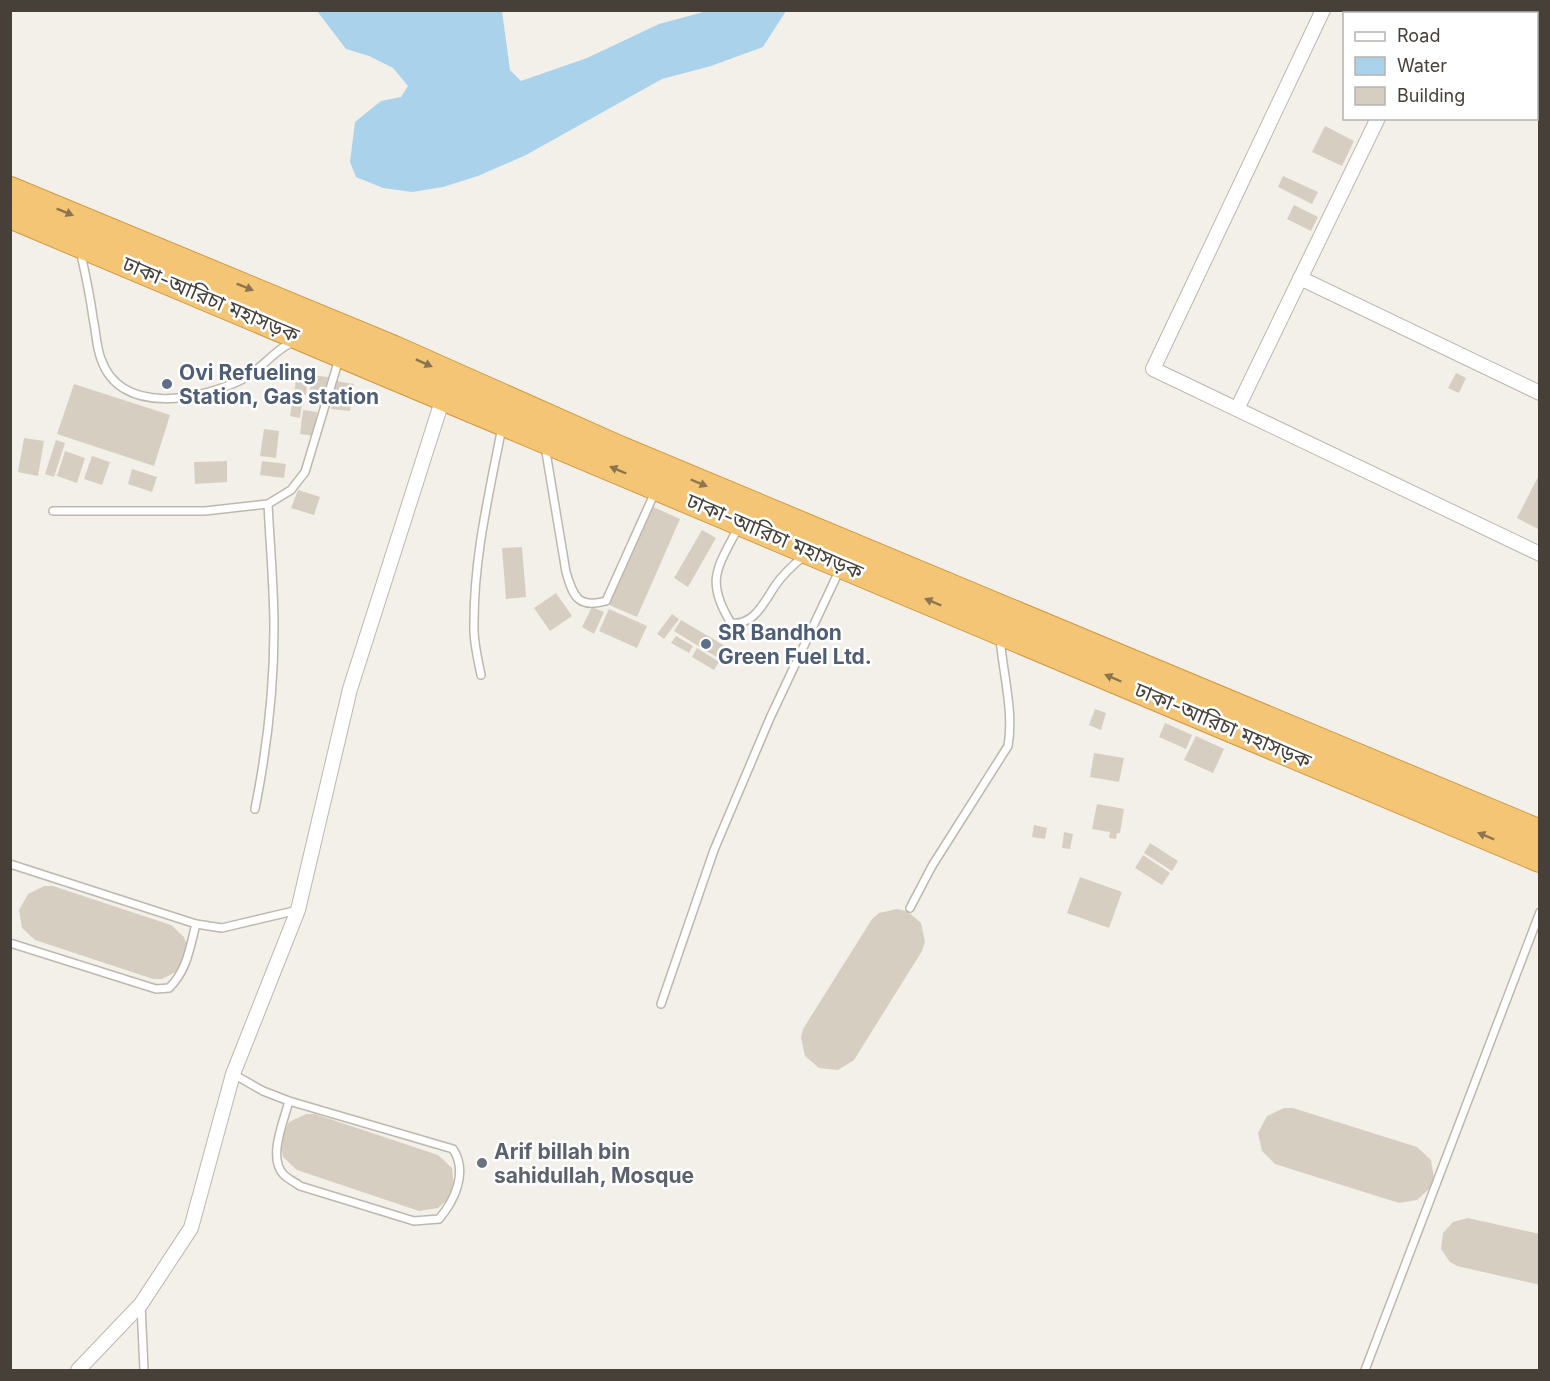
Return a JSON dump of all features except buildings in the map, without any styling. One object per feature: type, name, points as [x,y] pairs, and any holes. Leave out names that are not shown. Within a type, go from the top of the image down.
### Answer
[{"type":"highway","name":"ঢাকা-আরিচা মহাসড়ক","points":[[10,190],[372,340],[619,449],[1539,833]]},
{"type":"highway","name":"ঢাকা-আরিচা মহাসড়ক","points":[[10,215],[442,398],[811,550],[1539,859]]},
{"type":"street","points":[[1323,10],[1153,369],[1539,554]]},
{"type":"street","points":[[1237,409],[1377,120]]},
{"type":"street","points":[[1300,278],[1539,393]]},
{"type":"street","points":[[78,1371],[141,1304],[192,1228],[233,1074],[298,910],[350,689],[442,398]]},
{"type":"lane","points":[[66,238],[80,250],[101,361],[118,383],[131,392],[153,398],[191,398],[205,394],[244,379],[290,343],[306,339]]},
{"type":"lane","points":[[54,511],[205,511],[268,504],[291,490],[305,472],[341,354]]},
{"type":"lane","points":[[481,675],[474,631],[475,581],[484,518],[504,422]]},
{"type":"lane","points":[[543,438],[566,572],[571,589],[579,600],[592,605],[606,601],[657,487]]},
{"type":"lane","points":[[255,809],[266,750],[273,672],[274,627],[268,504]]},
{"type":"lane","points":[[741,522],[721,561],[714,587],[722,609],[731,623],[742,623],[756,614],[790,567],[811,550]]},
{"type":"lane","points":[[661,1004],[714,850],[770,718],[842,564]]},
{"type":"lane","points":[[910,908],[932,866],[1008,746],[1011,727],[1002,674],[999,630]]},
{"type":"lane","points":[[10,864],[196,924],[222,928],[298,910]]},
{"type":"lane","points":[[1365,1371],[1539,912]]},
{"type":"lane","points":[[10,943],[156,989],[169,988],[178,980],[184,968],[196,924]]},
{"type":"lane","points":[[233,1074],[263,1091],[289,1101],[453,1149],[460,1168],[459,1182],[447,1209],[439,1219],[414,1221],[300,1186],[283,1175],[277,1162],[277,1150],[289,1101]]},
{"type":"lane","points":[[141,1304],[144,1371]]},
{"type":"water","points":[[317,11],[502,11],[510,70],[521,81],[587,58],[659,24],[707,11],[786,11],[763,47],[711,66],[662,79],[526,155],[478,176],[443,187],[412,192],[383,188],[356,177],[350,162],[355,122],[381,101],[401,97],[408,86],[393,68],[369,56],[346,49]]},
{"type":"place","name":"Ovi Refueling Station, Gas station","points":[[167,384]]},
{"type":"place","name":"SR Bandhon Green Fuel Ltd.","points":[[706,644]]},
{"type":"place","name":"Arif billah bin sahidullah, Mosque","points":[[482,1163]]}]
